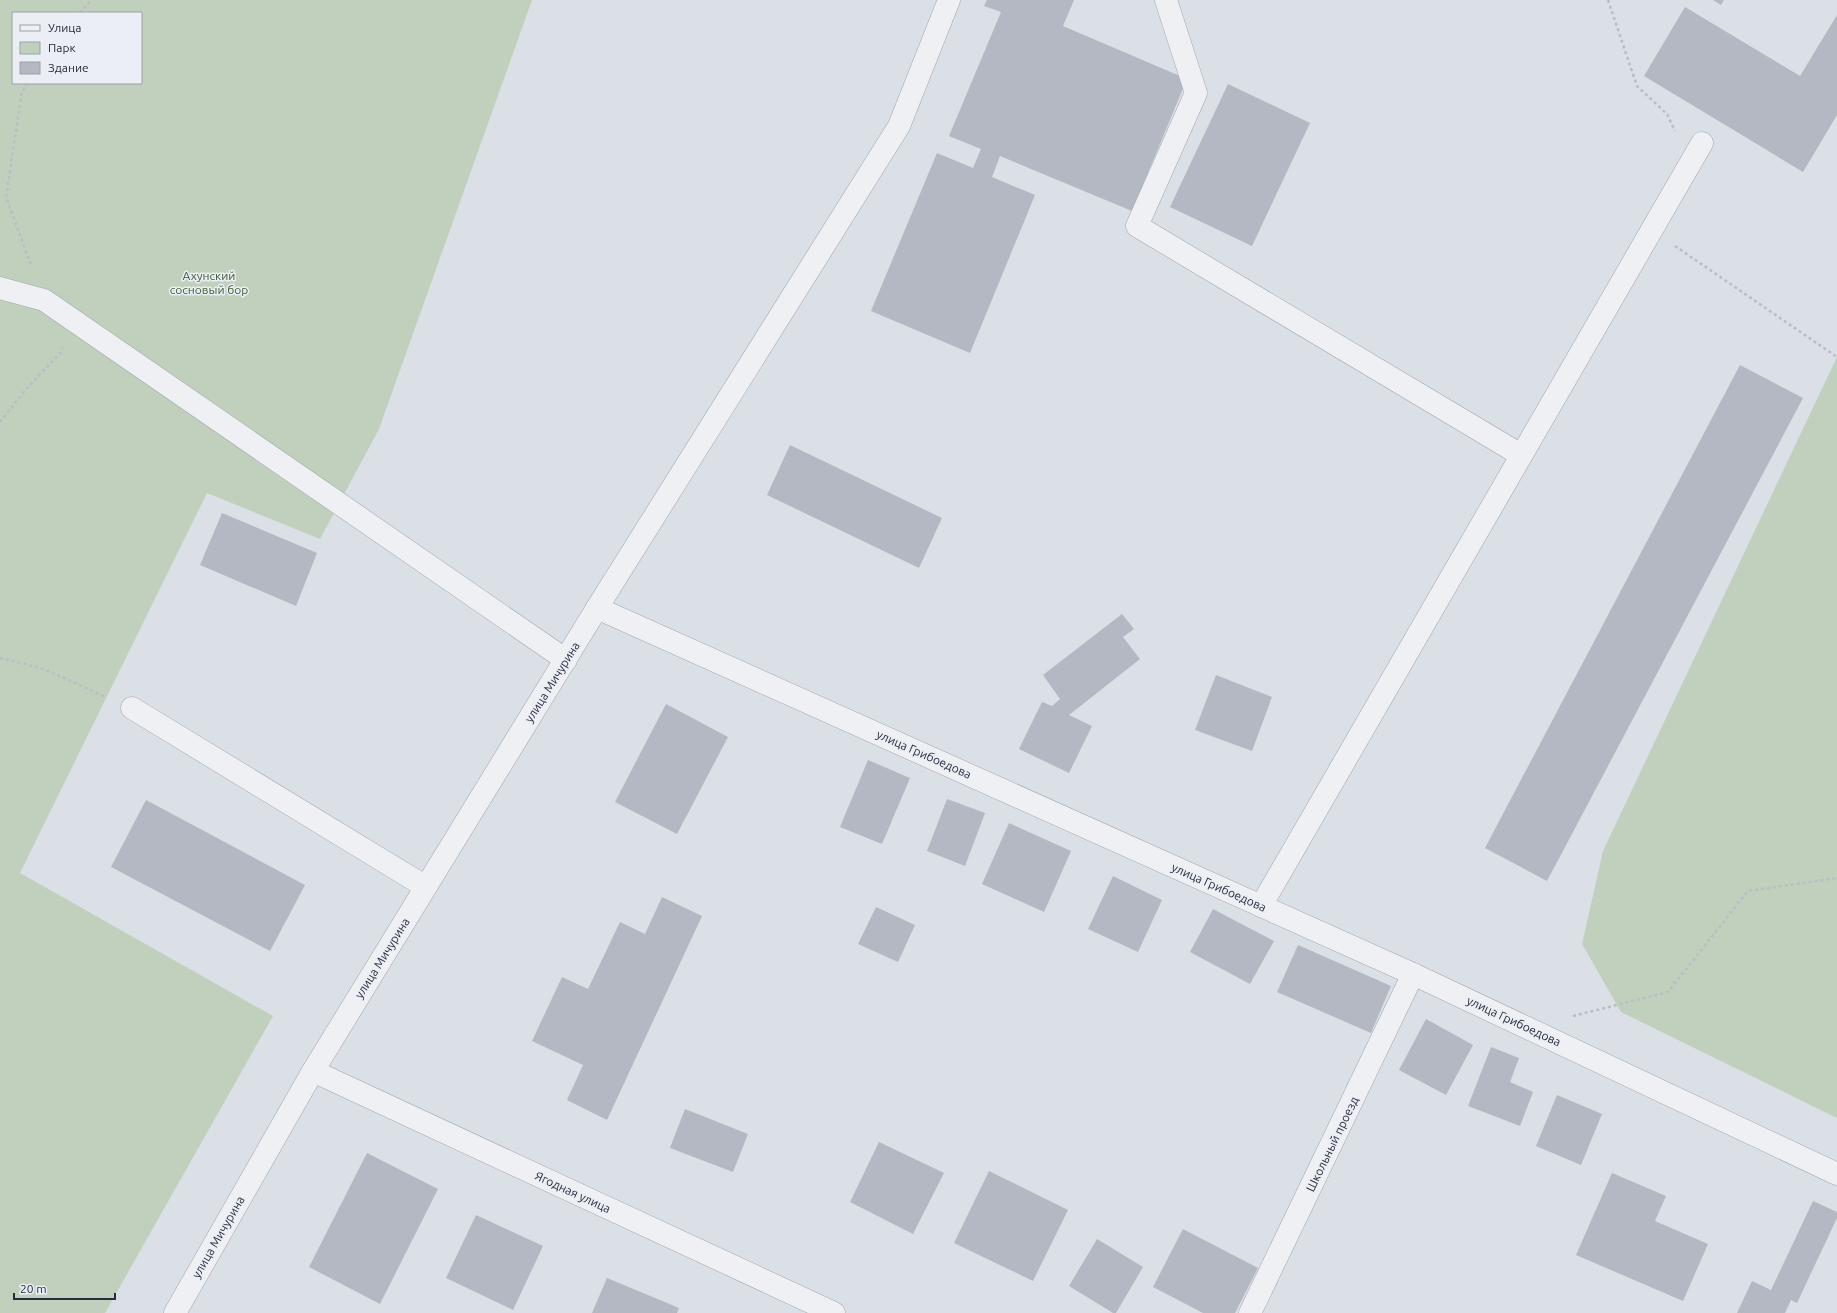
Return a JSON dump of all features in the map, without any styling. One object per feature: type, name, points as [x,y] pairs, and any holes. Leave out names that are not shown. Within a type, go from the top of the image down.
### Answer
[{"type":"street","name":"улица Мичурина","points":[[175,1313],[313,1071],[597,608],[899,126],[949,0]]},
{"type":"street","points":[[1166,0],[1196,93],[1136,226],[1521,455]]},
{"type":"street","points":[[1261,906],[1696,152]]},
{"type":"street","points":[[0,288],[44,300],[566,660]]},
{"type":"street","name":"улица Грибоедова","points":[[597,608],[1413,974],[1837,1174]]},
{"type":"street","points":[[132,708],[426,887]]},
{"type":"street","name":"Школьный проезд","points":[[1250,1313],[1413,974]]},
{"type":"street","name":"Ягодная улица","points":[[313,1071],[834,1313]]},
{"type":"path","points":[[81,12],[91,0]]},
{"type":"path","points":[[1608,0],[1636,86],[1667,114],[1696,152]]},
{"type":"path","points":[[27,84],[22,91],[6,197],[44,300]]},
{"type":"path","points":[[1651,230],[1837,357]]},
{"type":"path","points":[[0,422],[27,388],[61,352],[63,346]]},
{"type":"path","points":[[0,658],[44,669],[132,708]]},
{"type":"path","points":[[1528,1028],[1668,992],[1748,891],[1837,878]]},
{"type":"green space","name":"Ахунский сосновый бор","points":[[0,0],[532,0],[379,429],[320,539],[207,493],[20,873],[273,1016],[105,1313],[0,1313]]},
{"type":"green space","points":[[1837,357],[1837,1118],[1621,1012],[1582,944],[1603,851]]},
{"type":"building","points":[[987,0],[1074,0],[1063,26],[1187,79],[1132,211],[1000,156],[992,177],[1035,195],[970,353],[871,311],[937,153],[973,168],[981,149],[949,136],[1001,12],[984,6]]},
{"type":"building","points":[[1713,0],[1724,0],[1721,5]]},
{"type":"building","points":[[1685,7],[1800,76],[1837,15],[1837,115],[1803,172],[1644,76]]},
{"type":"building","points":[[1228,84],[1310,123],[1252,246],[1170,207]]},
{"type":"building","points":[[1740,365],[1803,398],[1547,881],[1485,848]]},
{"type":"building","points":[[790,445],[942,518],[919,568],[767,495]]},
{"type":"building","points":[[222,513],[317,553],[296,606],[200,565]]},
{"type":"building","points":[[1122,614],[1134,629],[1123,637],[1140,659],[1069,715],[1092,726],[1069,773],[1019,749],[1042,702],[1052,706],[1060,699],[1043,675]]},
{"type":"building","points":[[1216,675],[1272,697],[1252,751],[1195,730]]},
{"type":"building","points":[[666,704],[728,737],[677,834],[615,802]]},
{"type":"building","points":[[868,760],[910,778],[882,844],[840,827]]},
{"type":"building","points":[[947,799],[985,813],[965,866],[927,851]]},
{"type":"building","points":[[146,800],[305,885],[270,951],[111,867]]},
{"type":"building","points":[[1009,823],[1071,851],[1044,912],[982,884]]},
{"type":"building","points":[[1113,876],[1162,900],[1138,952],[1088,929]]},
{"type":"building","points":[[662,897],[702,916],[607,1120],[567,1100],[583,1065],[532,1041],[562,977],[588,989],[620,922],[645,934]]},
{"type":"building","points":[[876,907],[915,925],[898,962],[858,944]]},
{"type":"building","points":[[1213,909],[1274,941],[1250,984],[1190,952]]},
{"type":"building","points":[[1298,945],[1391,986],[1371,1033],[1277,992]]},
{"type":"building","points":[[1426,1019],[1473,1045],[1446,1095],[1399,1070]]},
{"type":"building","points":[[1491,1047],[1519,1058],[1510,1082],[1533,1092],[1520,1126],[1468,1106]]},
{"type":"building","points":[[1557,1095],[1602,1114],[1581,1165],[1536,1146]]},
{"type":"building","points":[[685,1109],[748,1134],[733,1172],[670,1148]]},
{"type":"building","points":[[879,1142],[944,1173],[913,1234],[850,1202]]},
{"type":"building","points":[[367,1153],[438,1189],[380,1304],[309,1267]]},
{"type":"building","points":[[989,1171],[1068,1210],[1033,1281],[954,1243]]},
{"type":"building","points":[[1612,1173],[1666,1196],[1655,1221],[1708,1244],[1683,1301],[1576,1255]]},
{"type":"building","points":[[1813,1201],[1837,1212],[1837,1218],[1797,1303],[1791,1300],[1785,1313],[1737,1313],[1752,1281],[1771,1290]]},
{"type":"building","points":[[476,1215],[543,1246],[513,1310],[446,1278]]},
{"type":"building","points":[[1183,1229],[1258,1268],[1235,1313],[1203,1313],[1153,1287]]},
{"type":"building","points":[[1097,1239],[1143,1267],[1116,1313],[1113,1313],[1069,1286]]},
{"type":"building","points":[[607,1278],[679,1308],[677,1313],[592,1313]]}]
